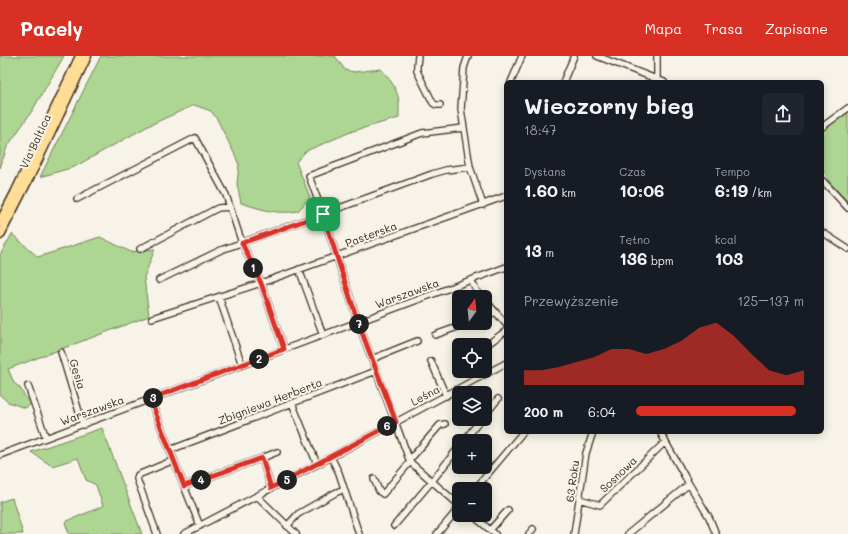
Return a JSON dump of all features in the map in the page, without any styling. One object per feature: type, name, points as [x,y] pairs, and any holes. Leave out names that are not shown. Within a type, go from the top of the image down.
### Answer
[{"type":"highway","name":"Via Baltica","points":[[0,222],[80,56]]},
{"type":"highway","name":"Via Baltica","points":[[0,235],[35,166],[87,56]]},
{"type":"street","points":[[418,56],[417,71],[433,103],[440,105]]},
{"type":"street","points":[[468,56],[464,68],[461,104],[463,128],[470,167],[483,205]]},
{"type":"street","points":[[512,80],[522,56]]},
{"type":"street","points":[[564,80],[574,56]]},
{"type":"street","points":[[597,56],[657,79],[657,56]]},
{"type":"street","points":[[824,126],[848,108]]},
{"type":"street","points":[[452,498],[409,460],[358,322],[309,176],[422,133],[463,128]]},
{"type":"street","points":[[77,199],[194,138],[226,195],[242,243],[261,283],[284,349]]},
{"type":"street","points":[[158,280],[221,250],[432,174],[470,167]]},
{"type":"street","points":[[824,182],[848,208]]},
{"type":"street","name":"Pasterska","points":[[152,318],[261,283],[504,197]]},
{"type":"street","points":[[140,249],[218,208],[230,207]]},
{"type":"street","points":[[824,233],[848,250]]},
{"type":"street","name":"Warszawska","points":[[0,455],[504,268]]},
{"type":"street","points":[[299,269],[323,335]]},
{"type":"street","points":[[471,280],[476,290]]},
{"type":"street","points":[[219,296],[242,365]]},
{"type":"street","points":[[492,308],[504,322]]},
{"type":"street","points":[[435,336],[452,330]]},
{"type":"street","points":[[492,341],[504,332]]},
{"type":"street","points":[[372,359],[417,341]]},
{"type":"street","name":"Gęsia","points":[[61,352],[83,424]]},
{"type":"street","points":[[432,361],[446,396]]},
{"type":"street","name":"Leśna","points":[[187,533],[504,364]]},
{"type":"street","name":"Zbigniewa Herberta","points":[[170,450],[376,371]]},
{"type":"street","points":[[28,386],[46,438]]},
{"type":"street","points":[[150,399],[200,526]]},
{"type":"street","points":[[492,406],[498,399]]},
{"type":"street","points":[[292,403],[316,464]]},
{"type":"street","points":[[374,479],[379,491],[383,494],[409,460],[440,425],[445,424]]},
{"type":"street","points":[[470,434],[476,426]]},
{"type":"street","points":[[481,482],[521,434]]},
{"type":"street","name":"63 Roku","points":[[574,534],[586,454],[592,434]]},
{"type":"street","points":[[661,434],[716,534]]},
{"type":"street","name":"Sosnowa","points":[[579,500],[600,505],[665,442]]},
{"type":"street","points":[[184,486],[277,452]]},
{"type":"street","points":[[394,526],[452,456]]},
{"type":"street","points":[[331,457],[344,489],[359,534]]},
{"type":"street","points":[[262,458],[271,488]]},
{"type":"street","points":[[157,534],[137,479],[138,475],[174,460]]},
{"type":"street","points":[[628,534],[689,484]]},
{"type":"street","points":[[287,526],[298,514],[344,489]]},
{"type":"street","points":[[257,496],[296,534]]},
{"type":"street","points":[[480,522],[492,532],[508,510]]},
{"type":"street","points":[[437,534],[452,516]]},
{"type":"green space","points":[[0,56],[64,56],[32,111],[7,147],[0,168]]},
{"type":"green space","points":[[101,56],[335,56],[345,70],[354,72],[381,69],[395,88],[399,101],[399,118],[353,131],[306,151],[296,162],[310,197],[298,211],[276,212],[241,203],[237,184],[239,165],[235,155],[217,119],[211,111],[194,105],[150,125],[74,167],[40,177]]},
{"type":"green space","points":[[848,111],[848,202],[830,183],[824,172],[824,129]]},
{"type":"green space","points":[[12,234],[38,257],[100,237],[131,252],[155,249],[144,277],[149,316],[8,369],[14,383],[20,388],[30,405],[25,408],[8,402],[0,395],[0,255]]},
{"type":"green space","points":[[102,428],[142,534],[69,534],[65,522],[103,506],[96,485],[86,480],[78,458],[52,466],[31,452]]},
{"type":"green space","points":[[12,498],[23,534],[0,534],[0,502]]},
{"type":"route","points":[[323,214],[358,322],[396,422],[271,488],[262,458],[184,486],[150,399],[284,349],[261,283],[242,243],[323,214]]}]
